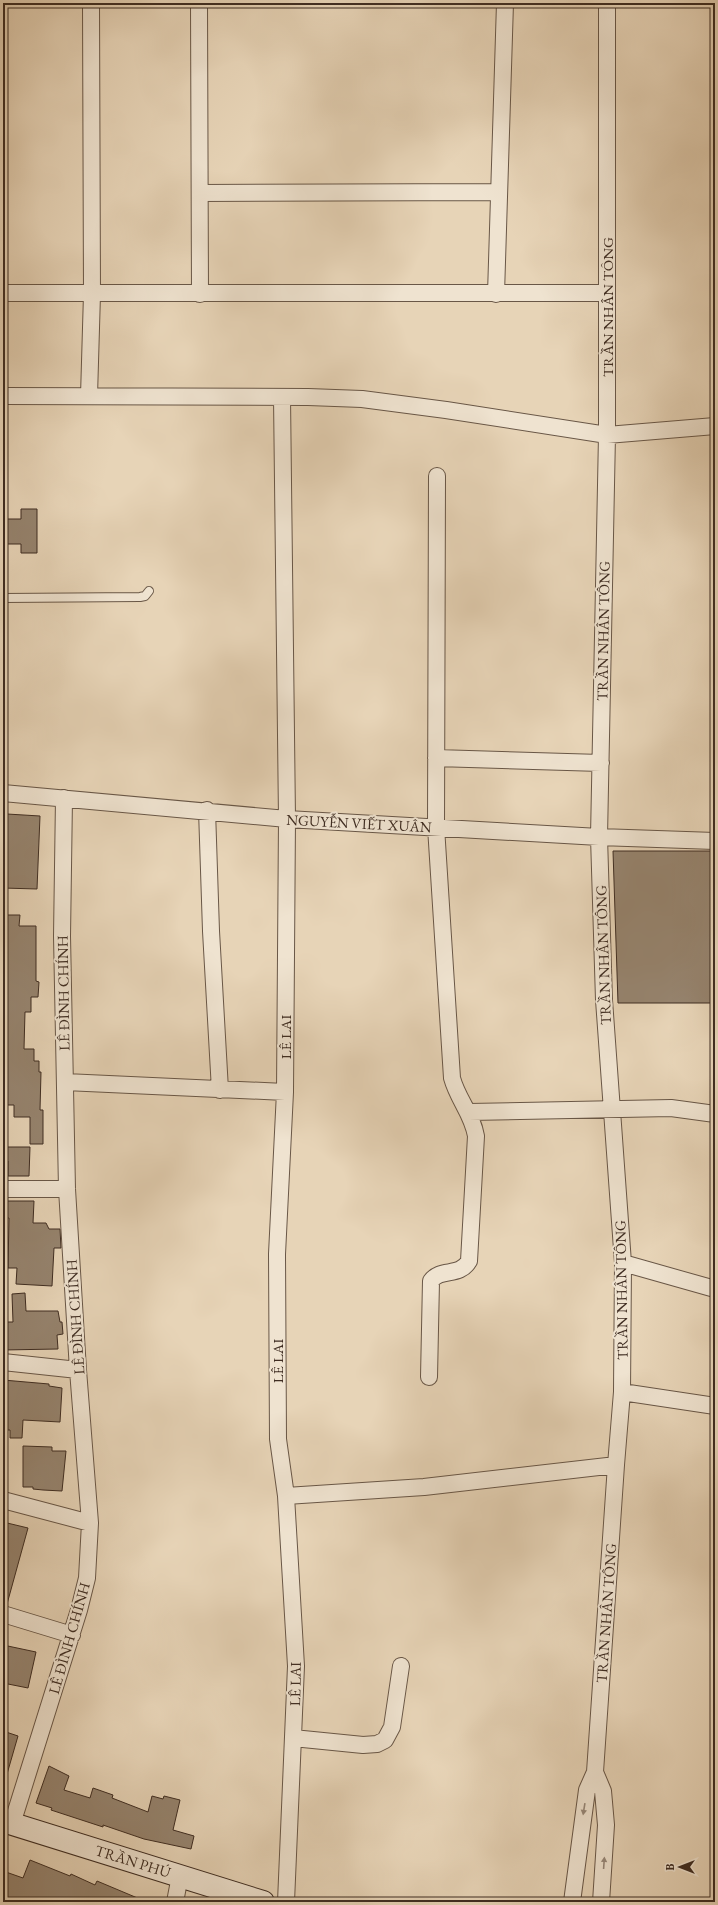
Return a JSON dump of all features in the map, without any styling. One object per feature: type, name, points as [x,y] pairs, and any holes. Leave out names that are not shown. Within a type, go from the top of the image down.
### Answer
[{"type":"street","points":[[89,396],[92,294],[91,3]]},
{"type":"street","points":[[199,3],[200,294]]},
{"type":"street","points":[[496,294],[505,3]]},
{"type":"street","name":"TRẦN NHÂN TÔNG","points":[[572,1902],[587,1790],[595,1772],[622,1392],[623,1262],[604,1000],[599,837],[607,436],[607,3]]},
{"type":"street","points":[[200,193],[499,192]]},
{"type":"street","points":[[3,293],[607,293]]},
{"type":"street","points":[[3,396],[282,397],[362,399],[446,410],[607,436],[715,426]]},
{"type":"street","name":"LÊ LAI","points":[[282,397],[287,819],[285,1092],[277,1254],[278,1439],[286,1496],[296,1666],[286,1902]]},
{"type":"street","points":[[429,1377],[431,1281],[434,1277],[442,1274],[457,1272],[465,1268],[469,1261],[476,1136],[469,1112],[460,1099],[452,1078],[436,827],[437,476]]},
{"type":"street","points":[[436,758],[601,763]]},
{"type":"street","name":"NGUYỄN VIẾT XUÂN","points":[[3,793],[207,810],[287,819],[599,837],[715,841]]},
{"type":"street","name":"LÊ ĐÌNH CHÍNH","points":[[7,1823],[72,1636],[87,1578],[90,1523],[78,1370],[67,1189],[62,936],[64,798]]},
{"type":"street","points":[[207,810],[211,931],[220,1090]]},
{"type":"street","points":[[64,1082],[285,1092]]},
{"type":"street","points":[[469,1112],[671,1108],[715,1114]]},
{"type":"street","points":[[3,1189],[67,1189]]},
{"type":"street","points":[[623,1262],[715,1289]]},
{"type":"street","points":[[3,1362],[78,1370]]},
{"type":"street","points":[[622,1392],[715,1406]]},
{"type":"street","points":[[286,1496],[424,1487],[616,1465]]},
{"type":"street","points":[[3,1500],[90,1523]]},
{"type":"street","points":[[3,1614],[72,1636]]},
{"type":"street","points":[[293,1738],[363,1745],[377,1744],[385,1740],[392,1727],[401,1666]]},
{"type":"street","points":[[595,1772],[604,1791],[606,1825],[601,1902]]},
{"type":"street","name":"TRẦN PHÚ","points":[[7,1823],[263,1902]]},
{"type":"street","points":[[175,1902],[180,1876]]},
{"type":"lane","points":[[3,598],[140,597],[145,596],[148,591]]},
{"type":"building","points":[[21,509],[37,509],[37,553],[21,553],[21,544],[3,544],[3,519],[21,519]]},
{"type":"building","points":[[7,814],[40,816],[37,889],[3,888],[3,842],[6,843]]},
{"type":"building","points":[[613,851],[715,851],[715,1003],[618,1003]]},
{"type":"building","points":[[3,915],[20,915],[19,926],[36,926],[36,981],[39,982],[38,997],[31,997],[31,1012],[25,1012],[24,1049],[34,1049],[34,1061],[39,1061],[39,1072],[41,1072],[40,1110],[43,1110],[43,1144],[30,1144],[30,1117],[14,1117],[14,1105],[6,1105],[6,1047],[3,1047]]},
{"type":"building","points":[[3,1147],[30,1147],[29,1176],[8,1176],[8,1161],[3,1161]]},
{"type":"building","points":[[5,1201],[34,1201],[33,1223],[46,1223],[49,1229],[60,1229],[61,1248],[54,1248],[52,1286],[16,1284],[17,1268],[8,1268],[9,1218],[4,1218]]},
{"type":"building","points":[[25,1293],[26,1311],[58,1311],[60,1322],[62,1322],[63,1334],[57,1335],[58,1349],[3,1350],[3,1322],[13,1322],[12,1294]]},
{"type":"building","points":[[3,1380],[49,1384],[49,1386],[62,1388],[60,1422],[23,1420],[22,1438],[10,1438],[10,1430],[3,1430]]},
{"type":"building","points":[[23,1446],[52,1447],[52,1451],[66,1451],[62,1491],[23,1487]]},
{"type":"building","points":[[3,1522],[28,1528],[7,1604],[3,1603]]},
{"type":"building","points":[[3,1645],[36,1652],[28,1688],[3,1683]]},
{"type":"building","points":[[3,1731],[18,1736],[7,1774],[3,1774]]},
{"type":"building","points":[[49,1766],[69,1776],[64,1790],[90,1798],[93,1788],[113,1795],[112,1798],[148,1812],[152,1796],[163,1799],[164,1796],[180,1800],[173,1830],[194,1836],[191,1849],[144,1839],[103,1825],[103,1827],[51,1810],[52,1808],[36,1803]]},
{"type":"building","points":[[30,1860],[70,1876],[71,1874],[95,1885],[97,1881],[147,1902],[3,1902],[3,1871],[23,1878]]}]
